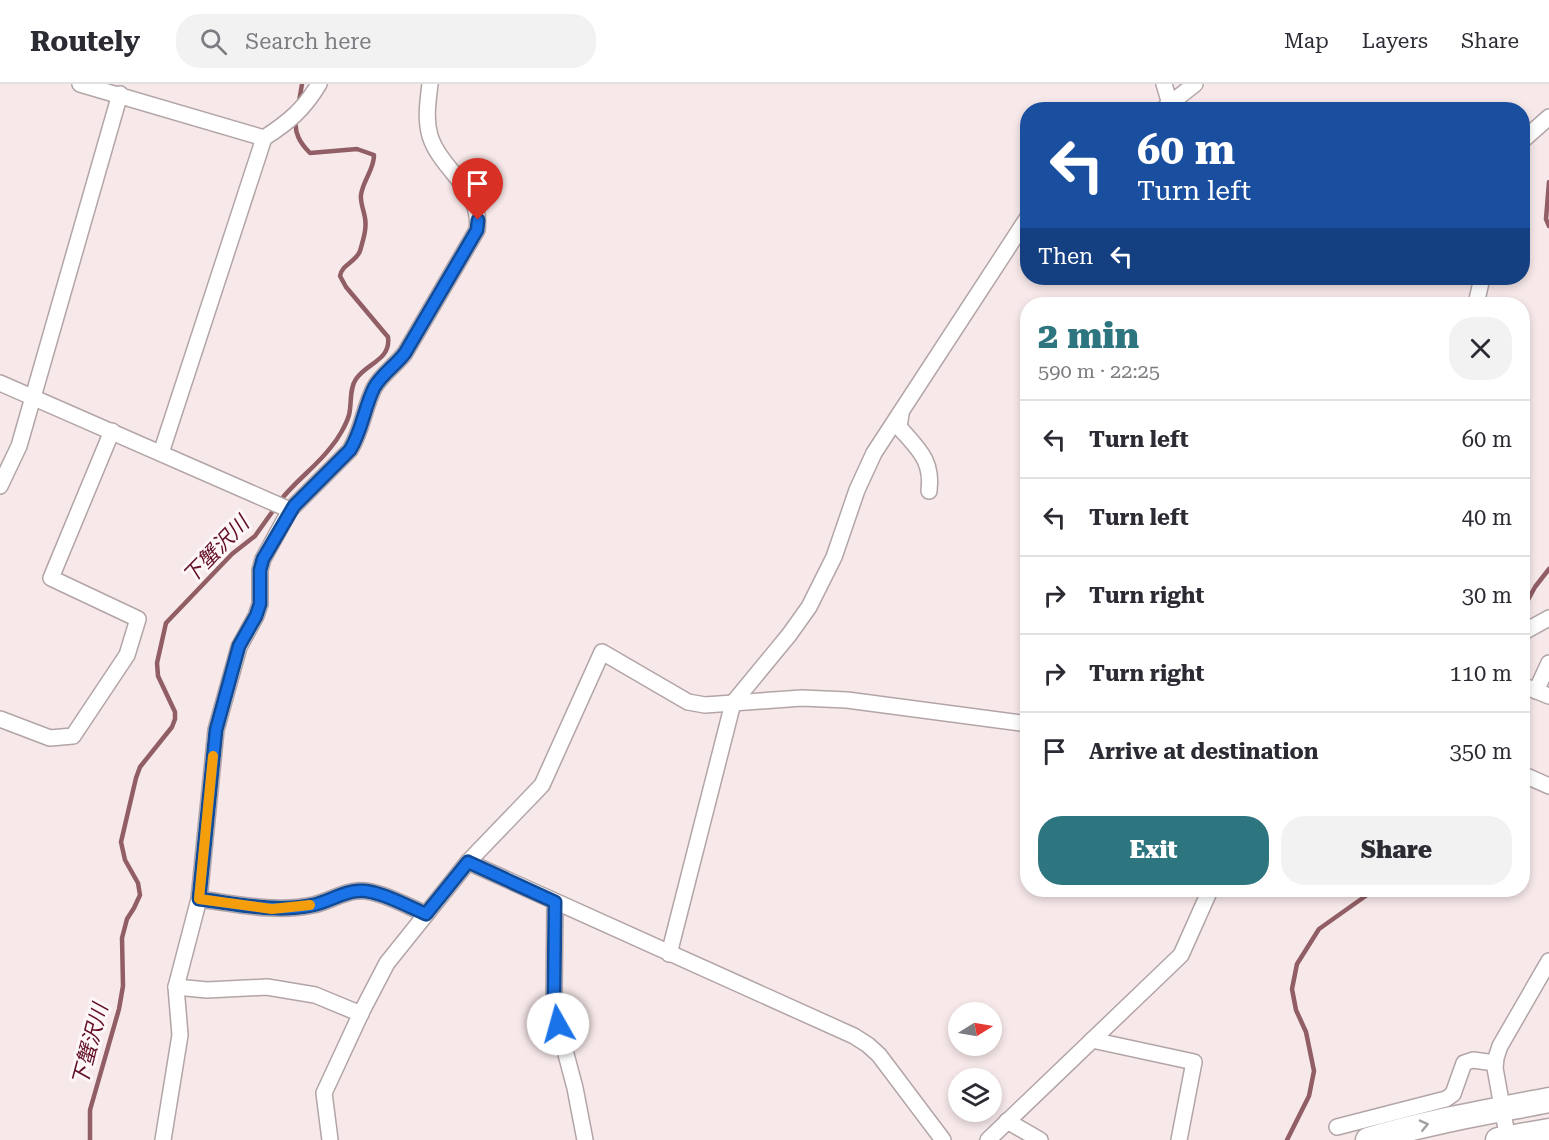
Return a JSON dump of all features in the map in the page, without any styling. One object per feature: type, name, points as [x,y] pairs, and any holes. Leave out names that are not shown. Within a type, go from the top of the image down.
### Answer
[{"type":"main road","points":[[1368,1140],[1401,1130],[1549,1100]]},
{"type":"main road","points":[[1505,1139],[1549,1131]]},
{"type":"street","points":[[80,84],[264,138]]},
{"type":"street","points":[[161,453],[264,138],[307,104],[319,84]]},
{"type":"street","points":[[163,1140],[180,1035],[176,987],[199,899],[216,730],[239,646],[260,604],[260,570],[263,559],[290,510],[350,450],[356,441],[375,386],[405,353],[477,230],[478,211],[474,201],[440,156],[429,134],[427,114],[430,84]]},
{"type":"street","points":[[1164,84],[1166,102]]},
{"type":"street","points":[[1172,102],[1195,84]]},
{"type":"street","points":[[0,486],[19,446],[34,398],[120,94]]},
{"type":"street","points":[[1530,134],[1549,117]]},
{"type":"street","points":[[669,954],[733,703],[789,635],[808,607],[834,558],[866,470],[1020,229]]},
{"type":"street","points":[[0,383],[290,510]]},
{"type":"street","points":[[900,414],[899,427],[926,459],[930,474],[929,491]]},
{"type":"street","points":[[0,719],[50,738],[73,736],[127,655],[138,619],[51,578],[112,431]]},
{"type":"street","points":[[1530,629],[1549,618]]},
{"type":"street","points":[[330,1140],[324,1093],[387,963],[468,862],[542,785],[602,652],[688,702],[705,705],[802,698],[847,700],[1020,723]]},
{"type":"street","points":[[1536,691],[1549,663]]},
{"type":"street","points":[[1530,778],[1549,786]]},
{"type":"street","points":[[468,862],[854,1036],[879,1055],[943,1140]]},
{"type":"street","points":[[199,899],[272,909],[292,908],[315,905],[358,890],[375,894],[426,914]]},
{"type":"street","points":[[988,1140],[1181,955],[1207,897]]},
{"type":"street","points":[[555,902],[554,995],[558,1024],[575,1088],[585,1140]]},
{"type":"street","points":[[1505,1139],[1503,1109],[1495,1063],[1500,1046],[1549,961]]},
{"type":"street","points":[[176,987],[207,990],[267,987],[315,995],[361,1014]]},
{"type":"street","points":[[1092,1040],[1194,1062],[1179,1140]]},
{"type":"street","points":[[1337,1127],[1446,1099],[1453,1094],[1464,1063],[1473,1060],[1495,1063]]},
{"type":"street","points":[[1007,1121],[1040,1140]]},
{"type":"waterway","name":"下蟹沢川","points":[[299,102],[302,84]]},
{"type":"waterway","name":"下蟹沢川","points":[[280,501],[336,440],[349,415],[356,379],[382,356],[388,345],[388,337],[346,287],[340,276],[343,269],[360,251],[365,230],[361,195],[374,155],[357,149],[310,153],[298,138],[296,119]]},
{"type":"waterway","points":[[1549,182],[1546,219],[1549,226]]},
{"type":"waterway","name":"下蟹沢川","points":[[90,1140],[90,1110],[119,1009],[123,986],[122,938],[127,919],[140,895],[138,883],[125,860],[121,842],[140,767],[172,727],[175,719],[175,712],[158,676],[157,663],[166,623],[232,554],[255,536],[275,508]]},
{"type":"waterway","points":[[1530,596],[1549,569]]},
{"type":"waterway","points":[[1287,1140],[1309,1096],[1314,1071],[1306,1032],[1296,1010],[1292,989],[1297,964],[1319,929],[1364,897]]},
{"type":"slow traffic","points":[[213,756],[199,899],[272,909],[310,905]]},
{"type":"route","points":[[478,220],[477,230],[405,353],[375,386],[356,441],[342,459],[290,510],[263,559],[260,570],[260,604],[239,646],[216,730],[199,899],[272,909],[292,908],[315,905],[358,890],[375,894],[426,914],[468,862],[555,902],[554,995],[558,1024]]}]
